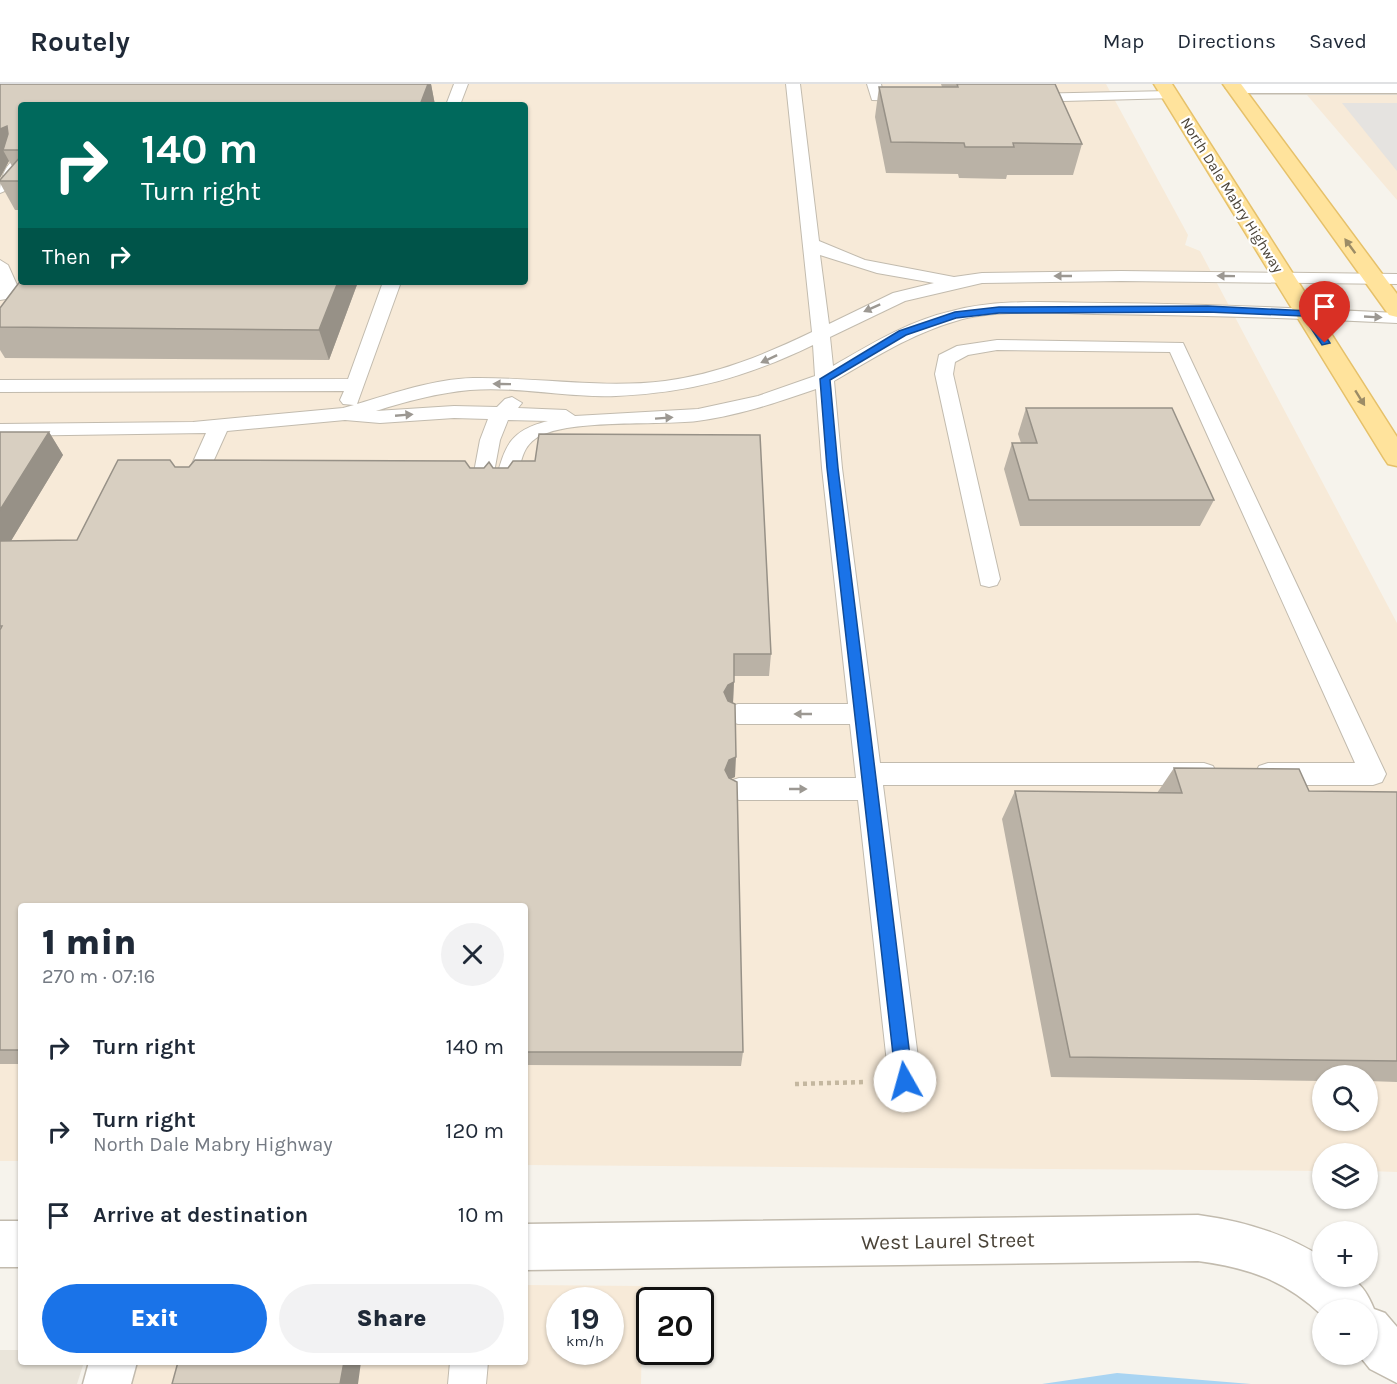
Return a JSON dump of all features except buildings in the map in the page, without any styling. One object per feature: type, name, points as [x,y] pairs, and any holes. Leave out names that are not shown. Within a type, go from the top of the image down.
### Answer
[{"type":"main road","points":[[1233,86],[1397,310]]},
{"type":"main road","name":"North Dale Mabry Highway","points":[[1166,90],[1397,458]]},
{"type":"street","points":[[1233,86],[1397,88]]},
{"type":"street","name":"West Laurel Street","points":[[528,1247],[1198,1238],[1240,1243],[1289,1261],[1331,1290],[1340,1299]]},
{"type":"street","points":[[0,1244],[18,1244]]},
{"type":"street","points":[[107,1384],[112,1365]]},
{"type":"lane","points":[[454,102],[461,84]]},
{"type":"lane","points":[[793,84],[821,334],[832,468],[905,1081]]},
{"type":"lane","points":[[874,84],[877,97],[922,97]]},
{"type":"lane","points":[[1012,98],[1077,90],[1166,90]]},
{"type":"lane","points":[[0,188],[18,165]]},
{"type":"lane","points":[[811,243],[826,252],[868,265],[901,273],[965,281]]},
{"type":"lane","points":[[0,265],[8,285],[0,295]]},
{"type":"lane","points":[[345,414],[396,398],[448,387],[507,384],[560,388],[663,387],[712,379],[761,363],[898,297],[965,281],[1022,276],[1397,279]]},
{"type":"lane","points":[[345,414],[391,285]]},
{"type":"lane","points":[[0,430],[219,427],[345,414],[380,417],[434,413],[500,413],[605,419],[664,418],[731,409],[783,395],[825,379],[903,333],[955,315],[982,311],[1067,308],[1306,313],[1397,318]]},
{"type":"lane","points":[[989,579],[944,374],[946,359],[963,350],[997,345],[1177,347],[1373,774],[1244,774]]},
{"type":"lane","points":[[0,386],[356,385]]},
{"type":"lane","points":[[482,483],[500,413],[525,396],[560,388]]},
{"type":"lane","points":[[506,483],[510,457],[527,435],[553,426],[605,419]]},
{"type":"lane","points":[[194,482],[219,427]]},
{"type":"lane","points":[[738,714],[862,714]]},
{"type":"lane","points":[[739,789],[869,782],[1221,774]]},
{"type":"lane","points":[[467,1384],[470,1365]]},
{"type":"path","points":[[795,1084],[905,1081]]},
{"type":"shaded area","points":[[0,84],[1106,84],[1188,235],[1185,245],[1200,251],[1397,623],[1397,1172],[1378,1171],[1378,1143],[1312,1143],[1312,1171],[528,1165],[528,903],[18,903],[18,1161],[0,1161]]},
{"type":"shaded area","points":[[1307,95],[1397,95],[1397,200]]},
{"type":"shaded area","points":[[1342,103],[1397,103],[1397,171]]},
{"type":"shaded area","points":[[528,1285],[643,1286],[636,1287],[636,1365],[641,1365],[641,1384],[131,1384],[136,1365],[528,1365]]},
{"type":"shaded area","points":[[0,1350],[18,1350],[18,1365],[83,1365],[77,1384],[0,1384]]},
{"type":"water","points":[[1117,1373],[1251,1384],[1042,1384]]},
{"type":"route","points":[[905,1081],[832,468],[825,379],[903,333],[955,315],[982,311],[1055,308],[1208,309],[1306,313],[1325,343]]}]
